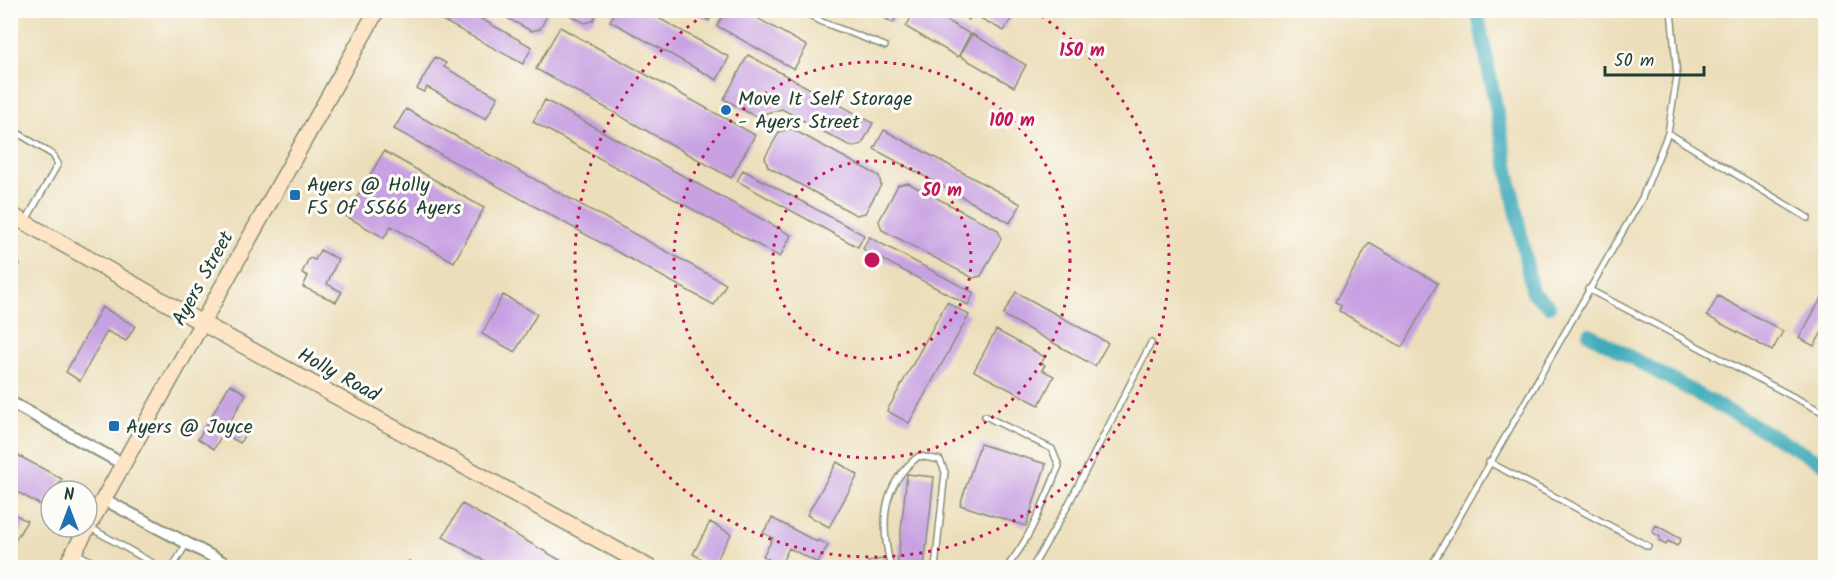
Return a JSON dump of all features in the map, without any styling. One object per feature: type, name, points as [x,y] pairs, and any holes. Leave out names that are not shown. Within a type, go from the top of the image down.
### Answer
[{"type":"main road","name":"Ayers Street","points":[[99,506],[377,10]]},
{"type":"main road","name":"Holly Road","points":[[10,214],[202,323],[650,567]]},
{"type":"main road","name":"Ayers Street","points":[[65,567],[81,539]]},
{"type":"street","points":[[10,402],[123,464]]},
{"type":"street","points":[[103,499],[234,567]]},
{"type":"lane","points":[[801,10],[822,22],[885,46]]},
{"type":"lane","points":[[1430,567],[1642,198],[1668,133],[1677,76],[1671,10]]},
{"type":"lane","points":[[10,128],[53,155],[58,164],[25,222]]},
{"type":"lane","points":[[1668,133],[1808,218]]},
{"type":"lane","points":[[1588,290],[1826,414]]},
{"type":"lane","points":[[1032,567],[1066,509],[1151,343]]},
{"type":"lane","points":[[985,416],[1052,449],[1059,466],[1019,553],[1006,567]]},
{"type":"lane","points":[[891,567],[886,547],[885,515],[891,488],[902,469],[920,456],[940,460],[945,472],[934,567]]},
{"type":"lane","points":[[1489,462],[1648,546]]},
{"type":"lane","points":[[99,532],[161,567]]},
{"type":"lane","points":[[172,567],[187,543]]},
{"type":"lane","points":[[74,552],[104,567]]},
{"type":"building","points":[[431,10],[465,10],[532,47],[523,64],[429,13]]},
{"type":"building","points":[[493,10],[550,10],[540,29],[531,31]]},
{"type":"building","points":[[570,10],[599,10],[593,21],[585,23],[571,16]]},
{"type":"building","points":[[616,10],[644,10],[729,57],[717,80],[610,21]]},
{"type":"building","points":[[690,10],[715,10],[709,21]]},
{"type":"building","points":[[726,10],[743,10],[807,46],[794,69],[717,26]]},
{"type":"building","points":[[871,10],[900,10],[893,23]]},
{"type":"building","points":[[915,10],[929,10],[970,34],[958,57],[906,27]]},
{"type":"building","points":[[952,10],[1016,10],[1004,31],[973,14],[969,20]]},
{"type":"building","points":[[560,27],[755,135],[731,178],[536,69]]},
{"type":"building","points":[[972,34],[1026,65],[1014,87],[960,56]]},
{"type":"building","points":[[748,55],[873,123],[862,144],[852,147],[782,109],[754,116],[724,99]]},
{"type":"building","points":[[435,57],[446,63],[444,67],[498,97],[486,119],[427,87],[424,92],[417,89]]},
{"type":"building","points":[[545,100],[791,235],[780,257],[533,122]]},
{"type":"building","points":[[406,109],[726,284],[714,305],[394,129]]},
{"type":"building","points":[[792,129],[879,176],[881,185],[865,213],[856,215],[768,167],[765,157],[780,131]]},
{"type":"building","points":[[884,130],[1021,204],[1010,223],[874,149]]},
{"type":"building","points":[[384,151],[484,208],[454,262],[391,226],[384,238],[346,216]]},
{"type":"building","points":[[743,170],[864,235],[858,247],[737,181]]},
{"type":"building","points":[[908,183],[998,230],[1001,239],[981,276],[973,278],[882,230],[879,221],[898,185]]},
{"type":"building","points":[[869,237],[974,293],[968,305],[863,249]]},
{"type":"building","points":[[1369,243],[1438,283],[1402,347],[1339,311],[1341,306],[1335,302]]},
{"type":"building","points":[[320,250],[338,259],[327,284],[342,292],[336,302],[303,287],[308,276],[302,273],[309,258],[315,260]]},
{"type":"building","points":[[10,259],[20,264],[10,281]]},
{"type":"building","points":[[1826,290],[1826,325],[1814,346],[1799,338]]},
{"type":"building","points":[[1016,292],[1108,343],[1095,366],[1003,315]]},
{"type":"building","points":[[503,295],[537,314],[515,352],[482,334]]},
{"type":"building","points":[[1718,296],[1783,331],[1772,351],[1707,316]]},
{"type":"building","points":[[947,302],[969,315],[909,423],[887,411]]},
{"type":"building","points":[[102,307],[135,326],[126,341],[107,331],[80,381],[66,372]]},
{"type":"building","points":[[996,330],[1045,357],[1041,363],[1045,365],[1042,370],[1054,376],[1039,405],[974,371]]},
{"type":"building","points":[[230,384],[246,394],[231,420],[247,430],[240,443],[223,433],[214,449],[198,439]]},
{"type":"building","points":[[980,444],[1046,464],[1026,526],[960,505]]},
{"type":"building","points":[[10,451],[62,479],[39,479],[39,504],[10,488]]},
{"type":"building","points":[[837,462],[858,475],[829,527],[807,515]]},
{"type":"building","points":[[907,474],[934,477],[924,568],[897,568]]},
{"type":"building","points":[[462,504],[567,564],[565,568],[497,568],[443,537]]},
{"type":"building","points":[[10,512],[27,521],[10,549]]},
{"type":"building","points":[[772,518],[817,542],[818,540],[828,545],[818,563],[789,548],[780,566],[763,556],[773,538],[763,533]]},
{"type":"building","points":[[710,522],[731,534],[713,566],[693,554]]},
{"type":"building","points":[[1656,525],[1681,539],[1677,546],[1668,541],[1666,545],[1659,541],[1660,537],[1652,532]]},
{"type":"building","points":[[885,558],[886,568],[870,568],[868,562]]},
{"type":"building","points":[[409,561],[420,568],[405,568]]},
{"type":"waterway","points":[[1477,10],[1532,292],[1549,306]]},
{"type":"waterway","points":[[1589,334],[1826,465]]},
{"type":"place","name":"Move It Self Storage - Ayers Street","points":[[726,110]]},
{"type":"place","name":"Ayers @ Holly FS Of 5566 Ayers","points":[[295,195]]},
{"type":"place","name":"Ayers @ Joyce","points":[[114,426]]}]
